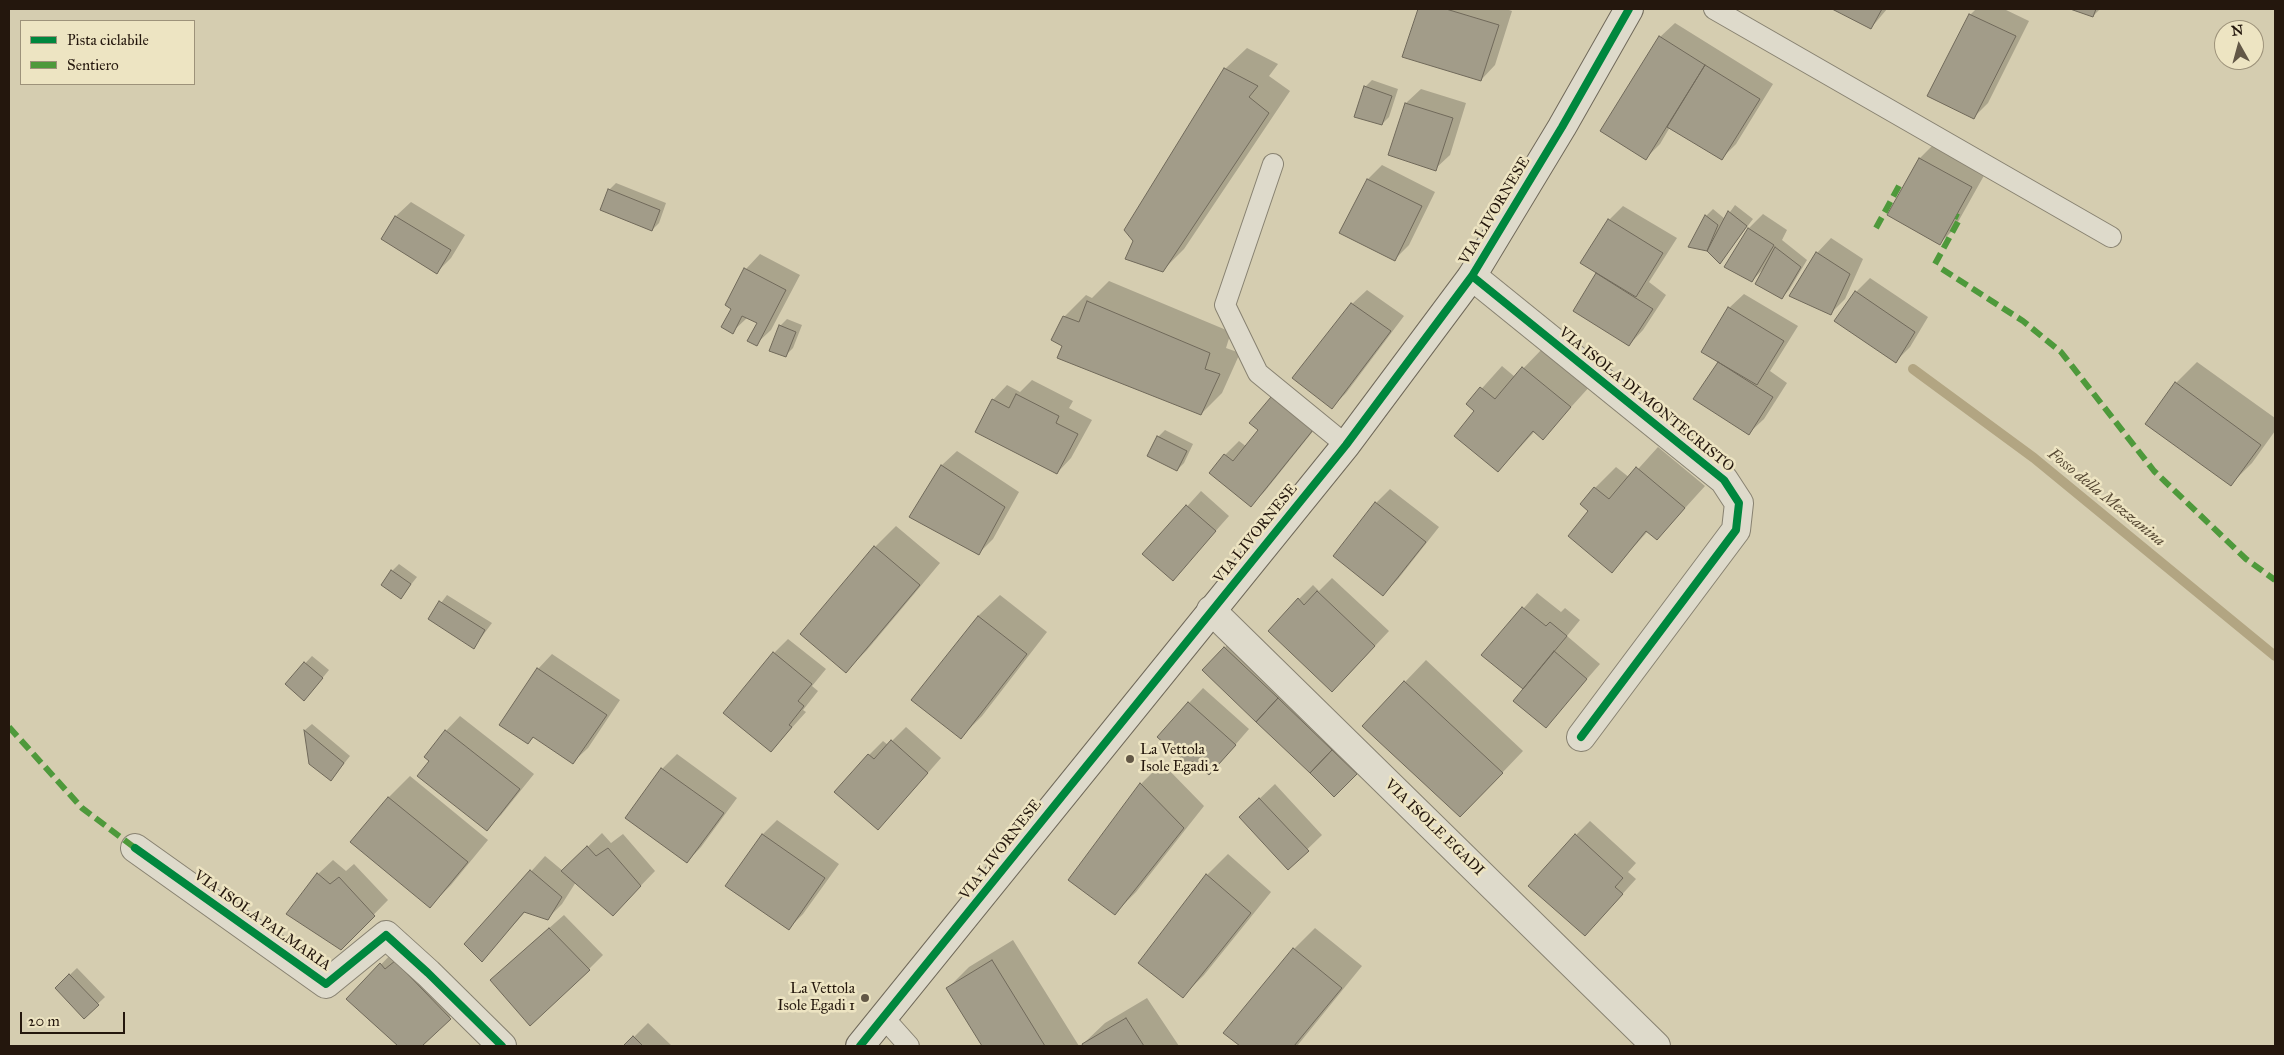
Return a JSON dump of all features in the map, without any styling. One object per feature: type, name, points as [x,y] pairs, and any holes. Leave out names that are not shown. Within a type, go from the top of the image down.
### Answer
[{"type":"street","name":"VIA LIVORNESE","points":[[860,1046],[1346,445],[1472,276],[1562,127],[1629,9]]},
{"type":"street","name":"VIA ISOLA DI MONTECRISTO","points":[[1472,276],[1724,480],[1739,503],[1736,530],[1581,737]]},
{"type":"street","name":"VIA ISOLE EGADI","points":[[1211,610],[1656,1046]]},
{"type":"street","name":"VIA ISOLA PALMARIA","points":[[135,848],[326,984],[386,935],[428,973],[502,1046]]},
{"type":"lane","points":[[1714,9],[2110,237]]},
{"type":"lane","points":[[1273,164],[1225,305],[1258,373],[1346,445]]},
{"type":"lane","points":[[883,1018],[909,1046]]},
{"type":"building","points":[[1418,9],[1446,9],[1499,25],[1481,81],[1402,57]]},
{"type":"building","points":[[1832,9],[1882,9],[1871,29]]},
{"type":"building","points":[[2070,9],[2096,9],[2093,17]]},
{"type":"building","points":[[1969,14],[2016,36],[1974,119],[1927,96]]},
{"type":"building","points":[[1659,36],[1705,65],[1646,160],[1600,131]]},
{"type":"building","points":[[1705,65],[1760,99],[1722,160],[1667,127]]},
{"type":"building","points":[[1224,68],[1258,86],[1249,97],[1269,113],[1163,272],[1125,259],[1133,241],[1124,230]]},
{"type":"building","points":[[1364,86],[1392,96],[1382,125],[1354,117]]},
{"type":"building","points":[[1405,103],[1453,118],[1436,171],[1388,155]]},
{"type":"building","points":[[1919,158],[1972,187],[1940,245],[1887,215]]},
{"type":"building","points":[[1367,179],[1422,206],[1395,261],[1339,233]]},
{"type":"building","points":[[608,189],[660,210],[652,231],[600,210]]},
{"type":"building","points":[[1728,211],[1747,226],[1720,264],[1707,251]]},
{"type":"building","points":[[1705,215],[1718,225],[1707,251],[1688,247]]},
{"type":"building","points":[[395,216],[451,250],[437,274],[381,239]]},
{"type":"building","points":[[1608,219],[1663,253],[1636,297],[1580,263]]},
{"type":"building","points":[[1748,228],[1774,245],[1752,282],[1724,267]]},
{"type":"building","points":[[1775,247],[1801,267],[1782,299],[1755,284]]},
{"type":"building","points":[[1816,252],[1850,274],[1831,315],[1789,296]]},
{"type":"building","points":[[744,268],[786,290],[757,346],[747,341],[757,323],[742,316],[733,334],[721,327],[731,309],[725,305]]},
{"type":"building","points":[[1596,273],[1653,309],[1629,346],[1573,311]]},
{"type":"building","points":[[1855,291],[1915,332],[1896,363],[1834,321]]},
{"type":"building","points":[[1087,301],[1210,353],[1205,369],[1220,374],[1201,415],[1057,358],[1062,346],[1051,340],[1063,316],[1079,322]]},
{"type":"building","points":[[1351,303],[1391,331],[1332,409],[1292,378]]},
{"type":"building","points":[[1728,307],[1784,341],[1757,385],[1701,352]]},
{"type":"building","points":[[779,325],[796,332],[786,357],[769,351]]},
{"type":"building","points":[[1718,362],[1773,397],[1749,435],[1693,399]]},
{"type":"building","points":[[1522,367],[1571,407],[1543,440],[1533,431],[1498,472],[1454,436],[1474,411],[1466,404],[1480,387],[1495,399]]},
{"type":"building","points":[[2175,382],[2261,445],[2231,486],[2145,424]]},
{"type":"building","points":[[1016,394],[1059,416],[1056,423],[1078,434],[1057,474],[975,432],[992,399],[1009,408]]},
{"type":"building","points":[[1271,397],[1313,430],[1251,507],[1209,473],[1224,454],[1233,461],[1258,430],[1249,423]]},
{"type":"building","points":[[1157,436],[1187,451],[1177,471],[1147,456]]},
{"type":"building","points":[[941,465],[1005,507],[979,555],[909,517]]},
{"type":"building","points":[[1636,467],[1685,508],[1657,540],[1646,531],[1612,573],[1568,536],[1588,511],[1580,504],[1594,487],[1609,499]]},
{"type":"building","points":[[1375,502],[1426,542],[1383,596],[1333,556]]},
{"type":"building","points":[[1186,505],[1216,531],[1173,581],[1142,554]]},
{"type":"building","points":[[874,546],[920,585],[846,673],[800,634]]},
{"type":"building","points":[[391,570],[411,584],[401,599],[381,585]]},
{"type":"building","points":[[1317,591],[1375,646],[1332,692],[1268,631],[1298,598],[1304,605]]},
{"type":"building","points":[[439,601],[485,630],[474,649],[428,619]]},
{"type":"building","points":[[1522,607],[1546,626],[1550,622],[1567,636],[1523,689],[1481,655]]},
{"type":"building","points":[[978,616],[1027,654],[961,739],[911,700]]},
{"type":"building","points":[[1224,647],[1278,698],[1256,722],[1202,670]]},
{"type":"building","points":[[1554,651],[1587,679],[1546,728],[1513,701]]},
{"type":"building","points":[[773,652],[812,684],[798,701],[804,706],[789,725],[792,727],[771,752],[723,713]]},
{"type":"building","points":[[304,662],[323,678],[304,701],[285,684]]},
{"type":"building","points":[[537,668],[607,715],[573,764],[533,737],[528,744],[499,725]]},
{"type":"building","points":[[1404,681],[1503,773],[1460,817],[1362,726]]},
{"type":"building","points":[[1278,698],[1332,750],[1310,773],[1256,722]]},
{"type":"building","points":[[1188,702],[1236,745],[1209,775],[1193,761],[1189,765],[1157,737]]},
{"type":"building","points":[[304,730],[344,763],[331,781],[309,764]]},
{"type":"building","points":[[445,730],[520,789],[487,831],[417,776],[429,761],[424,757]]},
{"type":"building","points":[[891,740],[928,773],[878,830],[834,792],[868,754],[874,759]]},
{"type":"building","points":[[1332,750],[1357,774],[1334,797],[1310,773]]},
{"type":"building","points":[[661,768],[724,813],[687,863],[625,818]]},
{"type":"building","points":[[1140,783],[1184,828],[1115,915],[1068,880]]},
{"type":"building","points":[[388,797],[468,862],[430,908],[350,842]]},
{"type":"building","points":[[1259,798],[1309,851],[1288,870],[1239,817]]},
{"type":"building","points":[[762,834],[825,878],[789,930],[725,886]]},
{"type":"building","points":[[1575,834],[1623,878],[1615,887],[1623,894],[1585,936],[1528,886]]},
{"type":"building","points":[[587,846],[596,856],[608,848],[641,886],[613,916],[561,871]]},
{"type":"building","points":[[530,870],[562,897],[548,920],[524,912],[482,962],[464,944]]},
{"type":"building","points":[[317,873],[330,884],[339,877],[375,916],[341,950],[286,914]]},
{"type":"building","points":[[1206,874],[1251,913],[1183,998],[1138,963]]},
{"type":"building","points":[[549,928],[590,970],[530,1026],[490,980]]},
{"type":"building","points":[[1293,948],[1342,988],[1294,1046],[1240,1046],[1223,1033]]},
{"type":"building","points":[[992,960],[1045,1046],[982,1046],[946,988]]},
{"type":"building","points":[[395,961],[451,1019],[422,1046],[398,1046],[346,999],[380,963],[385,969]]},
{"type":"building","points":[[69,974],[99,1005],[84,1019],[55,988]]},
{"type":"building","points":[[1126,1018],[1144,1046],[1083,1046],[1082,1044]]},
{"type":"building","points":[[633,1036],[643,1046],[623,1046]]},
{"type":"waterway","name":"Fosso della Mezzanina","points":[[1913,369],[2034,458],[2275,656]]},
{"type":"marked path","points":[[1876,228],[1900,184],[1903,186]]},
{"type":"marked path","points":[[1935,264],[1960,218],[1956,216]]},
{"type":"marked path","points":[[1942,269],[2023,321],[2061,352],[2154,471],[2246,559],[2275,580]]},
{"type":"marked path","points":[[9,727],[82,808],[135,848]]},
{"type":"cycle path","points":[[860,1046],[1346,445],[1472,276],[1562,127],[1629,9]]},
{"type":"cycle path","points":[[1472,276],[1724,480],[1739,503],[1736,530],[1581,737]]},
{"type":"cycle path","points":[[135,848],[326,984],[386,935],[428,973],[502,1046]]},
{"type":"place","name":"La Vettola Isole Egadi 2","points":[[1130,759]]},
{"type":"place","name":"La Vettola Isole Egadi 1","points":[[865,998]]}]
